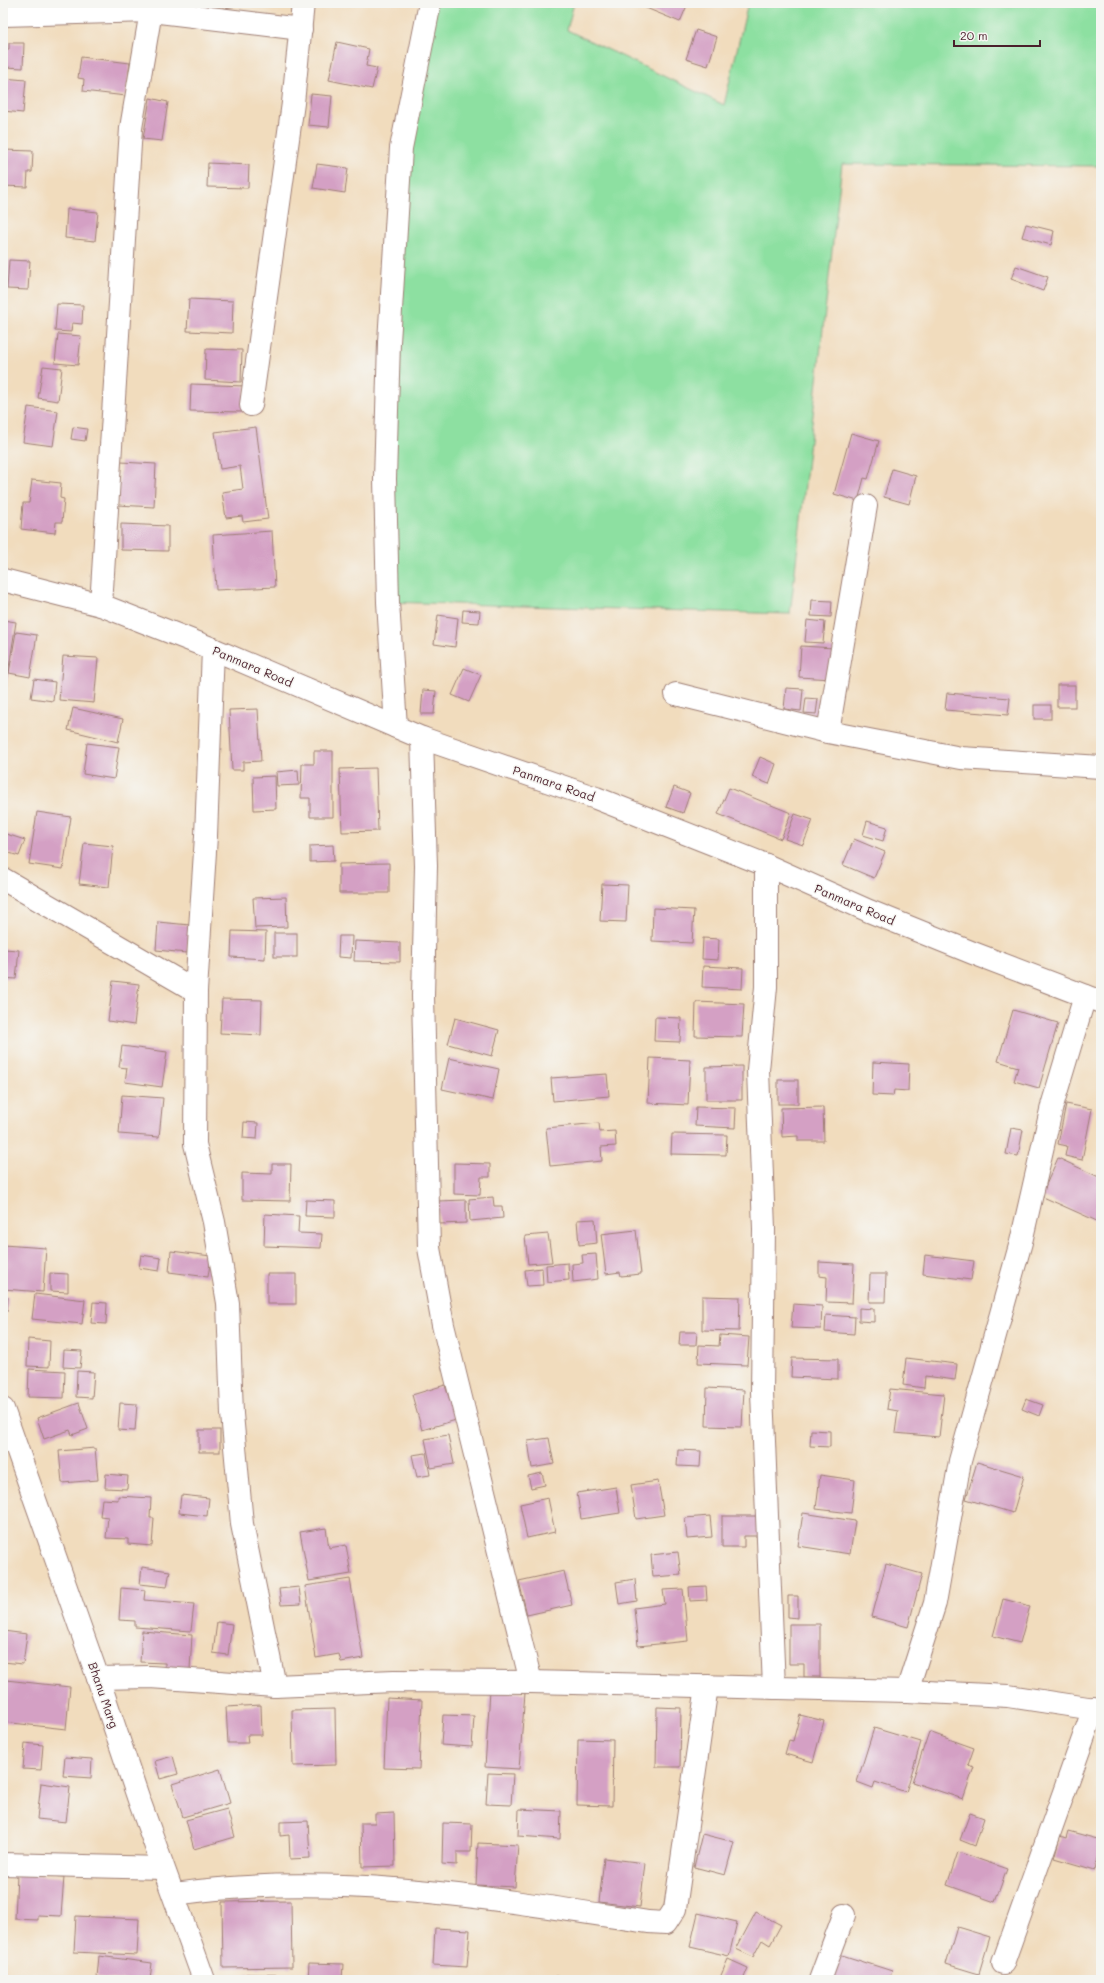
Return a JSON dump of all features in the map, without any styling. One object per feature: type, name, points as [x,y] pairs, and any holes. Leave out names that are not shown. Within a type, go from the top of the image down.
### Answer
[{"type":"street","points":[[251,405],[302,29],[303,3]]},
{"type":"street","points":[[396,728],[388,602],[385,479],[389,342],[401,148],[430,3]]},
{"type":"street","points":[[3,15],[151,11],[302,29]]},
{"type":"street","points":[[101,605],[131,128],[151,11]]},
{"type":"street","points":[[828,732],[866,506]]},
{"type":"street","name":"Panmara Road","points":[[3,580],[101,605],[213,649],[396,728],[596,798],[766,865],[869,911],[1093,999]]},
{"type":"street","points":[[213,649],[206,836],[196,992],[195,1144],[214,1222],[228,1303],[232,1414],[242,1524],[275,1686]]},
{"type":"street","points":[[676,694],[828,732],[961,758],[1101,767]]},
{"type":"street","points":[[422,738],[426,866],[423,996],[429,1248],[443,1325],[531,1682]]},
{"type":"street","points":[[766,865],[766,987],[758,1070],[764,1229],[762,1392],[774,1688]]},
{"type":"street","points":[[3,879],[196,992]]},
{"type":"street","points":[[907,1691],[935,1603],[960,1461],[1021,1242],[1052,1106],[1093,999]]},
{"type":"street","name":"Bhanu Marg","points":[[3,1410],[204,1980]]},
{"type":"street","points":[[98,1678],[150,1677],[275,1686],[394,1681],[531,1682],[907,1691],[1008,1696],[1097,1709],[1003,1963]]},
{"type":"street","points":[[174,1894],[204,1889],[306,1885],[386,1889],[501,1899],[648,1922],[666,1923],[675,1909],[707,1686]]},
{"type":"street","points":[[3,1864],[164,1868]]},
{"type":"street","points":[[820,1980],[844,1915]]},
{"type":"green space","points":[[430,3],[574,3],[567,30],[724,105],[748,3],[1101,3],[1101,166],[842,164],[790,614],[388,602],[401,148]]},
{"type":"building","points":[[634,3],[688,3],[680,22]]},
{"type":"building","points":[[696,30],[717,37],[708,66],[686,59]]},
{"type":"building","points":[[337,42],[369,49],[366,66],[377,68],[372,89],[329,80]]},
{"type":"building","points":[[9,43],[24,43],[23,68],[5,67],[6,62],[3,62],[3,49],[9,49]]},
{"type":"building","points":[[81,57],[130,63],[126,96],[83,91],[84,79],[78,78]]},
{"type":"building","points":[[3,78],[26,80],[23,113],[3,111]]},
{"type":"building","points":[[311,94],[332,96],[329,127],[308,125]]},
{"type":"building","points":[[150,98],[168,102],[162,141],[143,139]]},
{"type":"building","points":[[3,150],[33,151],[32,172],[28,172],[27,187],[3,186]]},
{"type":"building","points":[[208,163],[249,165],[248,188],[207,187]]},
{"type":"building","points":[[317,164],[348,168],[345,193],[313,188]]},
{"type":"building","points":[[67,209],[98,212],[95,241],[65,238]]},
{"type":"building","points":[[1026,224],[1054,231],[1051,245],[1022,237]]},
{"type":"building","points":[[9,260],[30,261],[28,290],[7,289]]},
{"type":"building","points":[[1016,266],[1048,277],[1043,291],[1011,279]]},
{"type":"building","points":[[189,299],[233,301],[232,333],[187,331]]},
{"type":"building","points":[[57,304],[83,305],[82,324],[72,323],[71,332],[55,331]]},
{"type":"building","points":[[58,334],[81,336],[78,365],[55,363]]},
{"type":"building","points":[[206,349],[242,350],[241,382],[205,380]]},
{"type":"building","points":[[43,366],[62,368],[58,401],[38,398]]},
{"type":"building","points":[[191,384],[245,386],[244,412],[190,411]]},
{"type":"building","points":[[28,407],[58,411],[53,446],[23,442]]},
{"type":"building","points":[[73,427],[87,429],[85,441],[71,439]]},
{"type":"building","points":[[256,427],[268,519],[243,522],[242,516],[226,518],[222,492],[243,489],[240,466],[220,469],[215,432]]},
{"type":"building","points":[[851,433],[879,441],[868,479],[864,478],[858,501],[834,494]]},
{"type":"building","points":[[121,462],[156,464],[154,507],[118,505]]},
{"type":"building","points":[[892,469],[916,476],[909,504],[884,497]]},
{"type":"building","points":[[32,480],[61,483],[60,498],[64,499],[62,522],[56,522],[55,533],[21,529],[23,503],[29,503]]},
{"type":"building","points":[[121,524],[168,526],[168,551],[121,550]]},
{"type":"building","points":[[272,531],[275,587],[216,590],[213,535]]},
{"type":"building","points":[[812,600],[832,601],[831,617],[811,616]]},
{"type":"building","points":[[463,610],[480,611],[479,623],[462,622]]},
{"type":"building","points":[[438,615],[458,618],[455,647],[434,644]]},
{"type":"building","points":[[3,620],[16,622],[5,694],[3,694]]},
{"type":"building","points":[[807,620],[825,622],[823,643],[805,642]]},
{"type":"building","points":[[16,632],[37,635],[30,677],[9,673]]},
{"type":"building","points":[[801,646],[834,648],[832,679],[799,677]]},
{"type":"building","points":[[63,656],[98,658],[94,703],[59,700]]},
{"type":"building","points":[[464,668],[481,675],[469,702],[452,695]]},
{"type":"building","points":[[34,679],[55,682],[53,701],[31,698]]},
{"type":"building","points":[[1057,685],[1075,685],[1075,707],[1057,707]]},
{"type":"building","points":[[786,688],[803,689],[801,711],[784,709]]},
{"type":"building","points":[[423,690],[436,691],[434,714],[421,714]]},
{"type":"building","points":[[947,693],[1010,698],[1008,715],[945,710]]},
{"type":"building","points":[[806,698],[818,699],[816,714],[804,713]]},
{"type":"building","points":[[1034,705],[1051,705],[1051,719],[1034,719]]},
{"type":"building","points":[[73,708],[123,719],[118,742],[68,730]]},
{"type":"building","points":[[258,709],[261,761],[243,762],[243,770],[232,770],[229,710]]},
{"type":"building","points":[[87,743],[119,747],[114,779],[83,774]]},
{"type":"building","points":[[314,751],[333,751],[333,817],[310,817],[310,798],[301,798],[302,764],[314,764]]},
{"type":"building","points":[[760,757],[776,764],[769,784],[752,777]]},
{"type":"building","points":[[376,768],[378,831],[342,832],[340,769]]},
{"type":"building","points":[[298,770],[299,785],[277,786],[276,772]]},
{"type":"building","points":[[275,776],[276,809],[254,810],[253,777]]},
{"type":"building","points":[[674,787],[690,793],[683,813],[666,807]]},
{"type":"building","points":[[729,788],[791,813],[781,839],[718,814]]},
{"type":"building","points":[[37,812],[71,817],[63,869],[29,864]]},
{"type":"building","points":[[795,814],[813,820],[803,845],[785,839]]},
{"type":"building","points":[[867,821],[887,827],[883,841],[863,835]]},
{"type":"building","points":[[3,833],[25,840],[19,856],[3,851]]},
{"type":"building","points":[[854,839],[885,852],[874,878],[843,865]]},
{"type":"building","points":[[84,843],[113,846],[109,887],[79,884]]},
{"type":"building","points":[[333,845],[334,861],[310,862],[310,846]]},
{"type":"building","points":[[389,863],[389,893],[339,893],[339,864]]},
{"type":"building","points":[[602,884],[628,885],[626,922],[600,921]]},
{"type":"building","points":[[286,897],[287,927],[255,928],[253,898]]},
{"type":"building","points":[[653,908],[694,910],[692,943],[652,941]]},
{"type":"building","points":[[158,922],[190,925],[187,953],[156,950]]},
{"type":"building","points":[[232,931],[266,932],[265,959],[231,957]]},
{"type":"building","points":[[274,933],[297,933],[297,957],[274,957]]},
{"type":"building","points":[[339,936],[352,936],[351,958],[338,957]]},
{"type":"building","points":[[703,938],[719,939],[718,960],[702,959]]},
{"type":"building","points":[[355,941],[400,943],[400,962],[354,961]]},
{"type":"building","points":[[3,949],[19,950],[16,979],[3,978]]},
{"type":"building","points":[[703,966],[743,968],[742,989],[702,987]]},
{"type":"building","points":[[113,981],[139,984],[134,1025],[108,1021]]},
{"type":"building","points":[[222,999],[262,1000],[261,1035],[220,1033]]},
{"type":"building","points":[[696,1002],[744,1004],[742,1037],[695,1036]]},
{"type":"building","points":[[1013,1010],[1058,1023],[1039,1088],[1014,1081],[1018,1067],[998,1061]]},
{"type":"building","points":[[655,1017],[681,1018],[680,1042],[654,1041]]},
{"type":"building","points":[[455,1018],[499,1030],[492,1056],[448,1044]]},
{"type":"building","points":[[122,1046],[167,1052],[162,1087],[125,1082],[127,1068],[119,1067]]},
{"type":"building","points":[[449,1058],[499,1069],[493,1100],[442,1089]]},
{"type":"building","points":[[650,1058],[690,1060],[688,1105],[648,1103]]},
{"type":"building","points":[[873,1062],[909,1064],[908,1091],[894,1090],[893,1096],[872,1095]]},
{"type":"building","points":[[742,1066],[742,1100],[706,1100],[706,1067]]},
{"type":"building","points":[[607,1074],[609,1096],[553,1101],[551,1078]]},
{"type":"building","points":[[778,1080],[798,1080],[798,1104],[778,1104]]},
{"type":"building","points":[[122,1095],[163,1098],[159,1137],[119,1134]]},
{"type":"building","points":[[1066,1104],[1092,1109],[1082,1160],[1065,1156],[1067,1146],[1058,1144]]},
{"type":"building","points":[[696,1107],[736,1108],[735,1128],[695,1126]]},
{"type":"building","points":[[823,1107],[824,1141],[798,1141],[798,1136],[782,1137],[781,1108]]},
{"type":"building","points":[[244,1122],[258,1123],[257,1139],[243,1138]]},
{"type":"building","points":[[599,1123],[600,1132],[615,1131],[616,1146],[601,1147],[602,1161],[550,1166],[546,1128]]},
{"type":"building","points":[[1011,1128],[1023,1130],[1018,1156],[1006,1154]]},
{"type":"building","points":[[672,1134],[727,1135],[726,1155],[671,1154]]},
{"type":"building","points":[[1058,1158],[1101,1178],[1101,1217],[1099,1222],[1041,1196]]},
{"type":"building","points":[[454,1163],[490,1164],[490,1177],[481,1177],[480,1195],[454,1194]]},
{"type":"building","points":[[272,1164],[291,1164],[290,1201],[242,1200],[242,1173],[272,1174]]},
{"type":"building","points":[[493,1197],[494,1206],[502,1206],[503,1218],[470,1221],[469,1199]]},
{"type":"building","points":[[306,1200],[335,1201],[335,1217],[305,1216]]},
{"type":"building","points":[[466,1200],[466,1223],[439,1224],[438,1201]]},
{"type":"building","points":[[265,1214],[299,1216],[298,1233],[322,1234],[321,1248],[264,1246]]},
{"type":"building","points":[[595,1219],[597,1243],[579,1245],[577,1220]]},
{"type":"building","points":[[636,1230],[641,1274],[621,1276],[620,1272],[606,1274],[601,1234]]},
{"type":"building","points":[[548,1234],[552,1262],[528,1264],[525,1236]]},
{"type":"building","points":[[3,1245],[46,1248],[43,1292],[3,1289]]},
{"type":"building","points":[[171,1251],[211,1256],[208,1277],[169,1272]]},
{"type":"building","points":[[596,1254],[598,1279],[573,1282],[572,1264],[583,1263],[582,1255]]},
{"type":"building","points":[[141,1255],[161,1258],[159,1271],[139,1268]]},
{"type":"building","points":[[925,1255],[974,1261],[971,1280],[923,1274]]},
{"type":"building","points":[[819,1262],[854,1264],[852,1303],[826,1302],[827,1277],[819,1276]]},
{"type":"building","points":[[568,1263],[569,1280],[547,1282],[546,1265]]},
{"type":"building","points":[[542,1268],[543,1285],[527,1286],[525,1270]]},
{"type":"building","points":[[50,1273],[68,1274],[68,1292],[50,1291]]},
{"type":"building","points":[[267,1274],[296,1274],[296,1304],[267,1304]]},
{"type":"building","points":[[870,1274],[886,1274],[885,1302],[869,1302]]},
{"type":"building","points":[[35,1294],[85,1300],[82,1324],[32,1319]]},
{"type":"building","points":[[3,1296],[8,1297],[7,1312],[3,1312]]},
{"type":"building","points":[[702,1296],[740,1297],[739,1331],[702,1330]]},
{"type":"building","points":[[93,1302],[107,1303],[106,1324],[91,1323]]},
{"type":"building","points":[[793,1304],[822,1306],[821,1329],[791,1328]]},
{"type":"building","points":[[859,1308],[874,1309],[874,1322],[859,1321]]},
{"type":"building","points":[[826,1315],[855,1317],[854,1334],[825,1332]]},
{"type":"building","points":[[680,1332],[697,1332],[696,1345],[679,1345]]},
{"type":"building","points":[[720,1335],[749,1337],[747,1365],[698,1363],[699,1345],[719,1346]]},
{"type":"building","points":[[28,1339],[50,1341],[49,1367],[27,1366]]},
{"type":"building","points":[[64,1350],[82,1351],[80,1368],[63,1367]]},
{"type":"building","points":[[792,1358],[838,1359],[838,1379],[791,1377]]},
{"type":"building","points":[[906,1358],[957,1364],[955,1380],[925,1376],[924,1388],[903,1385]]},
{"type":"building","points":[[29,1369],[65,1371],[64,1398],[28,1397]]},
{"type":"building","points":[[77,1371],[94,1372],[92,1398],[76,1397]]},
{"type":"building","points":[[445,1385],[456,1420],[422,1430],[412,1395]]},
{"type":"building","points":[[707,1388],[744,1390],[742,1427],[706,1426]]},
{"type":"building","points":[[890,1389],[944,1394],[939,1437],[895,1433],[898,1411],[887,1409]]},
{"type":"building","points":[[1026,1399],[1043,1405],[1039,1416],[1022,1409]]},
{"type":"building","points":[[79,1403],[88,1429],[72,1435],[70,1430],[44,1439],[37,1418]]},
{"type":"building","points":[[120,1403],[137,1404],[135,1431],[118,1430]]},
{"type":"building","points":[[199,1430],[220,1430],[220,1452],[199,1452]]},
{"type":"building","points":[[811,1430],[830,1431],[830,1447],[810,1446]]},
{"type":"building","points":[[448,1435],[454,1464],[431,1468],[425,1439]]},
{"type":"building","points":[[549,1438],[554,1464],[532,1468],[528,1441]]},
{"type":"building","points":[[95,1448],[98,1480],[62,1483],[59,1451]]},
{"type":"building","points":[[678,1450],[701,1451],[700,1467],[677,1466]]},
{"type":"building","points":[[426,1453],[430,1475],[417,1477],[412,1455]]},
{"type":"building","points":[[977,1462],[1024,1476],[1013,1513],[966,1499]]},
{"type":"building","points":[[542,1473],[545,1485],[531,1488],[528,1476]]},
{"type":"building","points":[[106,1474],[128,1476],[127,1489],[105,1488]]},
{"type":"building","points":[[820,1475],[855,1480],[851,1513],[816,1509]]},
{"type":"building","points":[[658,1481],[664,1515],[636,1519],[631,1485]]},
{"type":"building","points":[[616,1487],[620,1513],[581,1519],[577,1493]]},
{"type":"building","points":[[181,1495],[209,1498],[207,1516],[179,1513]]},
{"type":"building","points":[[118,1496],[151,1498],[150,1518],[154,1518],[152,1546],[128,1544],[128,1539],[106,1538],[108,1517],[100,1516],[102,1499],[118,1500]]},
{"type":"building","points":[[548,1498],[555,1532],[527,1538],[520,1504]]},
{"type":"building","points":[[803,1513],[855,1521],[850,1554],[798,1546]]},
{"type":"building","points":[[710,1516],[712,1537],[687,1539],[685,1518]]},
{"type":"building","points":[[722,1516],[761,1516],[761,1536],[744,1536],[744,1547],[722,1547]]},
{"type":"building","points":[[326,1528],[329,1548],[346,1545],[351,1574],[309,1581],[300,1532]]},
{"type":"building","points":[[678,1552],[681,1575],[653,1577],[651,1555]]},
{"type":"building","points":[[886,1564],[922,1574],[908,1627],[872,1617]]},
{"type":"building","points":[[142,1567],[170,1571],[167,1587],[140,1584]]},
{"type":"building","points":[[564,1571],[572,1605],[527,1615],[519,1581]]},
{"type":"building","points":[[350,1579],[363,1658],[341,1662],[339,1654],[316,1658],[305,1586]]},
{"type":"building","points":[[635,1579],[637,1601],[619,1604],[616,1582]]},
{"type":"building","points":[[706,1586],[707,1600],[690,1601],[689,1587]]},
{"type":"building","points":[[299,1587],[301,1604],[281,1605],[279,1589]]},
{"type":"building","points":[[121,1588],[145,1590],[144,1600],[194,1604],[191,1631],[135,1627],[135,1621],[119,1620]]},
{"type":"building","points":[[683,1589],[688,1641],[638,1646],[634,1608],[665,1604],[663,1590]]},
{"type":"building","points":[[788,1596],[798,1596],[798,1618],[788,1617]]},
{"type":"building","points":[[1003,1599],[1030,1606],[1020,1643],[993,1636]]},
{"type":"building","points":[[217,1622],[232,1624],[228,1655],[213,1653]]},
{"type":"building","points":[[789,1624],[820,1624],[820,1677],[804,1677],[804,1664],[789,1664]]},
{"type":"building","points":[[3,1631],[27,1634],[23,1664],[3,1662]]},
{"type":"building","points":[[142,1631],[192,1635],[190,1670],[165,1669],[165,1663],[140,1662]]},
{"type":"building","points":[[6,1680],[70,1687],[66,1729],[3,1722]]},
{"type":"building","points":[[490,1691],[525,1693],[519,1769],[485,1767]]},
{"type":"building","points":[[387,1698],[422,1700],[419,1769],[384,1768]]},
{"type":"building","points":[[261,1705],[262,1735],[247,1735],[248,1743],[228,1743],[226,1707]]},
{"type":"building","points":[[657,1707],[681,1708],[680,1767],[656,1767]]},
{"type":"building","points":[[335,1709],[336,1765],[293,1766],[292,1710]]},
{"type":"building","points":[[443,1715],[474,1716],[472,1747],[441,1745]]},
{"type":"building","points":[[800,1715],[824,1721],[813,1762],[785,1754],[789,1740],[793,1741]]},
{"type":"building","points":[[874,1728],[921,1742],[906,1792],[875,1782],[873,1788],[857,1782]]},
{"type":"building","points":[[929,1732],[974,1748],[968,1765],[974,1767],[963,1799],[912,1782]]},
{"type":"building","points":[[578,1739],[613,1740],[612,1806],[577,1805]]},
{"type":"building","points":[[25,1743],[43,1745],[41,1770],[23,1769]]},
{"type":"building","points":[[173,1756],[178,1774],[160,1779],[155,1761]]},
{"type":"building","points":[[65,1757],[92,1759],[91,1778],[63,1776]]},
{"type":"building","points":[[220,1769],[230,1803],[183,1817],[172,1784]]},
{"type":"building","points":[[488,1773],[513,1774],[511,1805],[486,1804]]},
{"type":"building","points":[[41,1783],[70,1787],[66,1822],[37,1819]]},
{"type":"building","points":[[227,1809],[235,1837],[194,1849],[186,1820]]},
{"type":"building","points":[[519,1809],[561,1811],[560,1839],[518,1836]]},
{"type":"building","points":[[394,1813],[395,1866],[362,1867],[361,1823],[375,1823],[375,1814]]},
{"type":"building","points":[[970,1813],[984,1818],[975,1846],[960,1840]]},
{"type":"building","points":[[308,1821],[310,1858],[290,1859],[289,1835],[280,1836],[280,1822]]},
{"type":"building","points":[[443,1823],[472,1824],[471,1852],[457,1852],[457,1865],[442,1864]]},
{"type":"building","points":[[1068,1831],[1101,1840],[1101,1847],[1095,1870],[1054,1858],[1060,1836],[1066,1838]]},
{"type":"building","points":[[702,1834],[734,1842],[725,1875],[694,1867]]},
{"type":"building","points":[[478,1843],[518,1845],[515,1887],[476,1885]]},
{"type":"building","points":[[958,1852],[1007,1869],[995,1902],[947,1885]]},
{"type":"building","points":[[604,1858],[645,1863],[640,1907],[599,1902]]},
{"type":"building","points":[[17,1874],[64,1877],[61,1916],[38,1915],[38,1920],[15,1919]]},
{"type":"building","points":[[291,1901],[292,1967],[223,1968],[222,1902]]},
{"type":"building","points":[[756,1912],[781,1925],[770,1945],[762,1940],[753,1957],[736,1949]]},
{"type":"building","points":[[698,1913],[737,1922],[729,1956],[690,1947]]},
{"type":"building","points":[[76,1916],[139,1919],[137,1955],[74,1952]]},
{"type":"building","points":[[957,1927],[990,1937],[979,1974],[946,1964]]},
{"type":"building","points":[[435,1928],[470,1930],[467,1967],[433,1965]]},
{"type":"building","points":[[839,1954],[892,1971],[889,1980],[831,1979]]},
{"type":"building","points":[[99,1956],[152,1963],[150,1980],[118,1980],[97,1977]]},
{"type":"building","points":[[728,1959],[748,1968],[743,1980],[719,1980]]},
{"type":"building","points":[[309,1963],[343,1964],[342,1980],[308,1980]]},
{"type":"building","points":[[246,1974],[289,1975],[289,1980],[246,1980]]},
{"type":"building","points":[[556,1976],[580,1979],[580,1980],[555,1980]]}]
